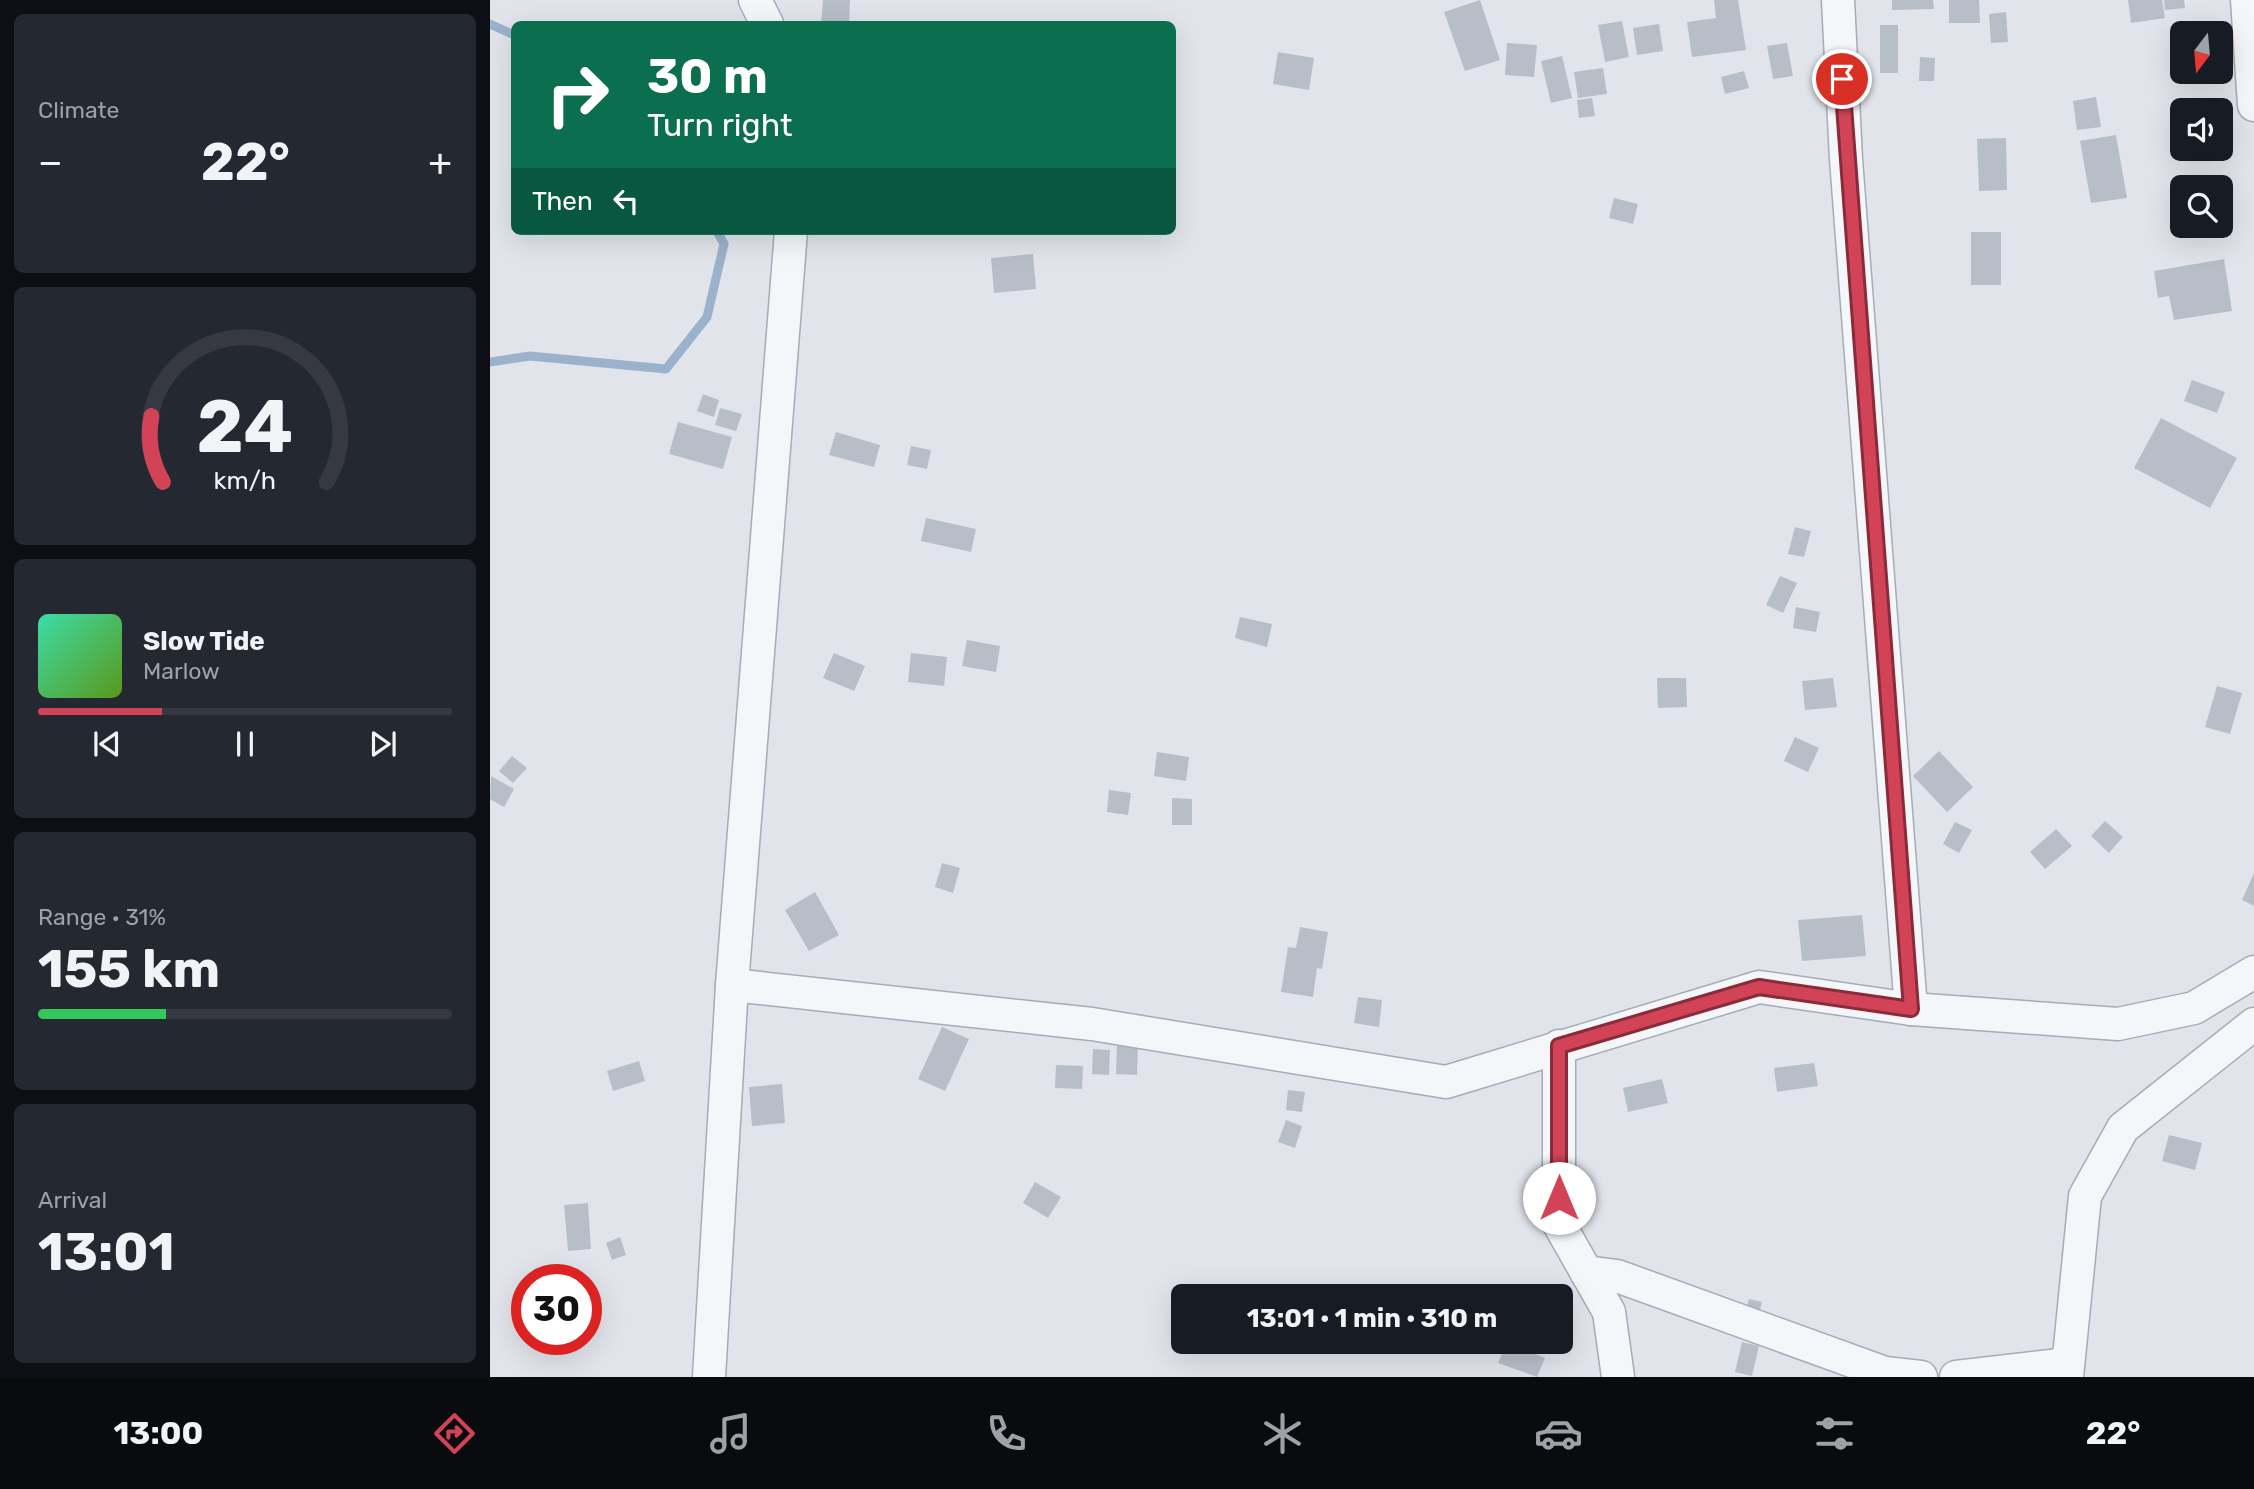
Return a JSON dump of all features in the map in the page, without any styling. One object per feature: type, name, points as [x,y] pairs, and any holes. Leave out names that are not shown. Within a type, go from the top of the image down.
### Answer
[{"type":"street","points":[[755,0],[766,21]]},
{"type":"street","points":[[1838,0],[1846,159],[1911,1009]]},
{"type":"street","points":[[2247,0],[2254,105]]},
{"type":"street","points":[[709,1377],[732,985],[791,235]]},
{"type":"street","points":[[732,985],[1092,1024],[1446,1082],[1759,987],[1911,1009],[1997,1013],[2118,1024],[2194,1008],[2254,972]]},
{"type":"street","points":[[1956,1377],[2067,1370],[2085,1196],[2123,1128],[2254,1024]]},
{"type":"street","points":[[1559,1046],[1559,1224],[1609,1312],[1618,1377]]},
{"type":"street","points":[[1586,1272],[1617,1276],[1885,1373],[1921,1377]]},
{"type":"building","points":[[823,0],[850,0],[849,21],[821,21]]},
{"type":"building","points":[[1480,0],[1500,60],[1465,71],[1444,12]]},
{"type":"building","points":[[1714,0],[1738,0],[1746,50],[1692,57],[1687,22],[1716,18]]},
{"type":"building","points":[[1892,0],[1933,0],[1934,9],[1892,10]]},
{"type":"building","points":[[1949,0],[1979,0],[1980,23],[1949,23]]},
{"type":"building","points":[[2128,0],[2162,0],[2165,18],[2131,23]]},
{"type":"building","points":[[2164,0],[2184,0],[2185,8],[2165,10]]},
{"type":"building","points":[[2006,12],[2008,42],[1991,43],[1989,14]]},
{"type":"building","points":[[1622,21],[1629,57],[1605,62],[1598,25]]},
{"type":"building","points":[[1659,24],[1663,51],[1637,55],[1633,28]]},
{"type":"building","points":[[1880,25],[1898,25],[1898,73],[1880,73]]},
{"type":"building","points":[[1507,43],[1537,45],[1534,77],[1505,75]]},
{"type":"building","points":[[1787,43],[1793,76],[1773,79],[1767,46]]},
{"type":"building","points":[[1278,52],[1314,58],[1309,90],[1273,84]]},
{"type":"building","points":[[1562,56],[1572,98],[1551,103],[1541,61]]},
{"type":"building","points":[[1920,57],[1935,58],[1934,81],[1919,81]]},
{"type":"building","points":[[1603,68],[1607,94],[1578,98],[1574,72]]},
{"type":"building","points":[[1744,71],[1749,88],[1725,94],[1721,77]]},
{"type":"building","points":[[2096,97],[2101,127],[2077,130],[2073,101]]},
{"type":"building","points":[[1592,98],[1595,116],[1579,118],[1577,100]]},
{"type":"building","points":[[2116,135],[2127,198],[2091,203],[2080,141]]},
{"type":"building","points":[[2006,138],[2007,190],[1979,191],[1977,139]]},
{"type":"building","points":[[1614,198],[1638,204],[1633,224],[1609,218]]},
{"type":"building","points":[[1971,232],[2001,232],[2001,285],[1971,285]]},
{"type":"building","points":[[1033,254],[1036,289],[994,293],[991,258]]},
{"type":"building","points":[[2224,259],[2232,311],[2174,320],[2169,296],[2158,298],[2154,271]]},
{"type":"building","points":[[2192,380],[2225,392],[2217,413],[2184,401]]},
{"type":"building","points":[[703,394],[719,400],[714,417],[697,411]]},
{"type":"building","points":[[720,408],[742,414],[736,431],[715,425]]},
{"type":"building","points":[[2161,418],[2237,458],[2210,508],[2134,468]]},
{"type":"building","points":[[678,422],[732,437],[723,469],[669,454]]},
{"type":"building","points":[[836,432],[880,445],[874,467],[829,455]]},
{"type":"building","points":[[911,446],[931,450],[927,469],[907,465]]},
{"type":"building","points":[[926,518],[976,529],[971,552],[921,541]]},
{"type":"building","points":[[1795,527],[1811,531],[1804,557],[1788,554]]},
{"type":"building","points":[[1780,576],[1797,583],[1783,613],[1766,605]]},
{"type":"building","points":[[1796,607],[1820,612],[1816,632],[1793,628]]},
{"type":"building","points":[[1240,617],[1272,624],[1267,647],[1235,638]]},
{"type":"building","points":[[967,640],[1000,646],[996,672],[962,666]]},
{"type":"building","points":[[834,653],[865,666],[854,691],[823,678]]},
{"type":"building","points":[[911,653],[947,657],[944,686],[908,682]]},
{"type":"building","points":[[1657,678],[1686,678],[1687,707],[1658,708]]},
{"type":"building","points":[[1833,678],[1837,707],[1805,710],[1802,681]]},
{"type":"building","points":[[2217,686],[2242,693],[2230,734],[2205,727]]},
{"type":"building","points":[[1795,737],[1819,748],[1808,772],[1784,761]]},
{"type":"building","points":[[1939,751],[1973,787],[1947,812],[1913,776]]},
{"type":"building","points":[[1157,752],[1189,757],[1186,781],[1154,776]]},
{"type":"building","points":[[512,756],[527,768],[513,783],[499,771]]},
{"type":"building","points":[[491,776],[514,789],[504,807],[490,799]]},
{"type":"building","points":[[1109,790],[1131,793],[1128,815],[1107,812]]},
{"type":"building","points":[[1172,798],[1192,799],[1192,825],[1172,825]]},
{"type":"building","points":[[2105,821],[2123,837],[2109,853],[2091,836]]},
{"type":"building","points":[[1955,822],[1972,830],[1959,853],[1943,844]]},
{"type":"building","points":[[2056,829],[2072,846],[2045,869],[2030,852]]},
{"type":"building","points":[[942,863],[960,868],[953,893],[935,887]]},
{"type":"building","points":[[2254,873],[2254,906],[2242,900]]},
{"type":"building","points":[[815,892],[839,935],[809,951],[785,910]]},
{"type":"building","points":[[1862,915],[1866,956],[1802,961],[1798,920]]},
{"type":"building","points":[[1300,927],[1328,932],[1322,969],[1317,968],[1313,997],[1281,992],[1288,947],[1296,948]]},
{"type":"building","points":[[1358,997],[1382,1000],[1379,1027],[1354,1023]]},
{"type":"building","points":[[942,1027],[969,1039],[945,1091],[918,1079]]},
{"type":"building","points":[[1117,1043],[1138,1043],[1137,1075],[1116,1074]]},
{"type":"building","points":[[1093,1049],[1110,1050],[1109,1075],[1092,1074]]},
{"type":"building","points":[[639,1061],[645,1081],[613,1091],[607,1071]]},
{"type":"building","points":[[1814,1063],[1818,1086],[1777,1092],[1774,1068]]},
{"type":"building","points":[[1056,1065],[1083,1066],[1082,1089],[1055,1088]]},
{"type":"building","points":[[1662,1079],[1668,1103],[1628,1112],[1623,1088]]},
{"type":"building","points":[[782,1084],[785,1123],[752,1126],[749,1087]]},
{"type":"building","points":[[1288,1090],[1305,1092],[1302,1112],[1286,1110]]},
{"type":"building","points":[[1286,1120],[1302,1126],[1295,1148],[1278,1142]]},
{"type":"building","points":[[2169,1135],[2202,1143],[2195,1170],[2162,1161]]},
{"type":"building","points":[[1035,1182],[1061,1197],[1048,1218],[1023,1203]]},
{"type":"building","points":[[588,1203],[591,1249],[568,1251],[564,1205]]},
{"type":"building","points":[[620,1237],[626,1255],[612,1260],[606,1243]]},
{"type":"building","points":[[1749,1299],[1762,1302],[1757,1321],[1744,1317]]},
{"type":"building","points":[[1742,1342],[1759,1346],[1752,1376],[1735,1372]]},
{"type":"building","points":[[1502,1354],[1536,1354],[1545,1358],[1537,1377],[1498,1363]]},
{"type":"waterway","points":[[490,24],[511,34]]},
{"type":"waterway","points":[[490,362],[530,356],[666,369],[707,317],[724,244],[719,235]]},
{"type":"route","points":[[1559,1198],[1559,1046],[1759,987],[1911,1009],[1842,79]]}]
